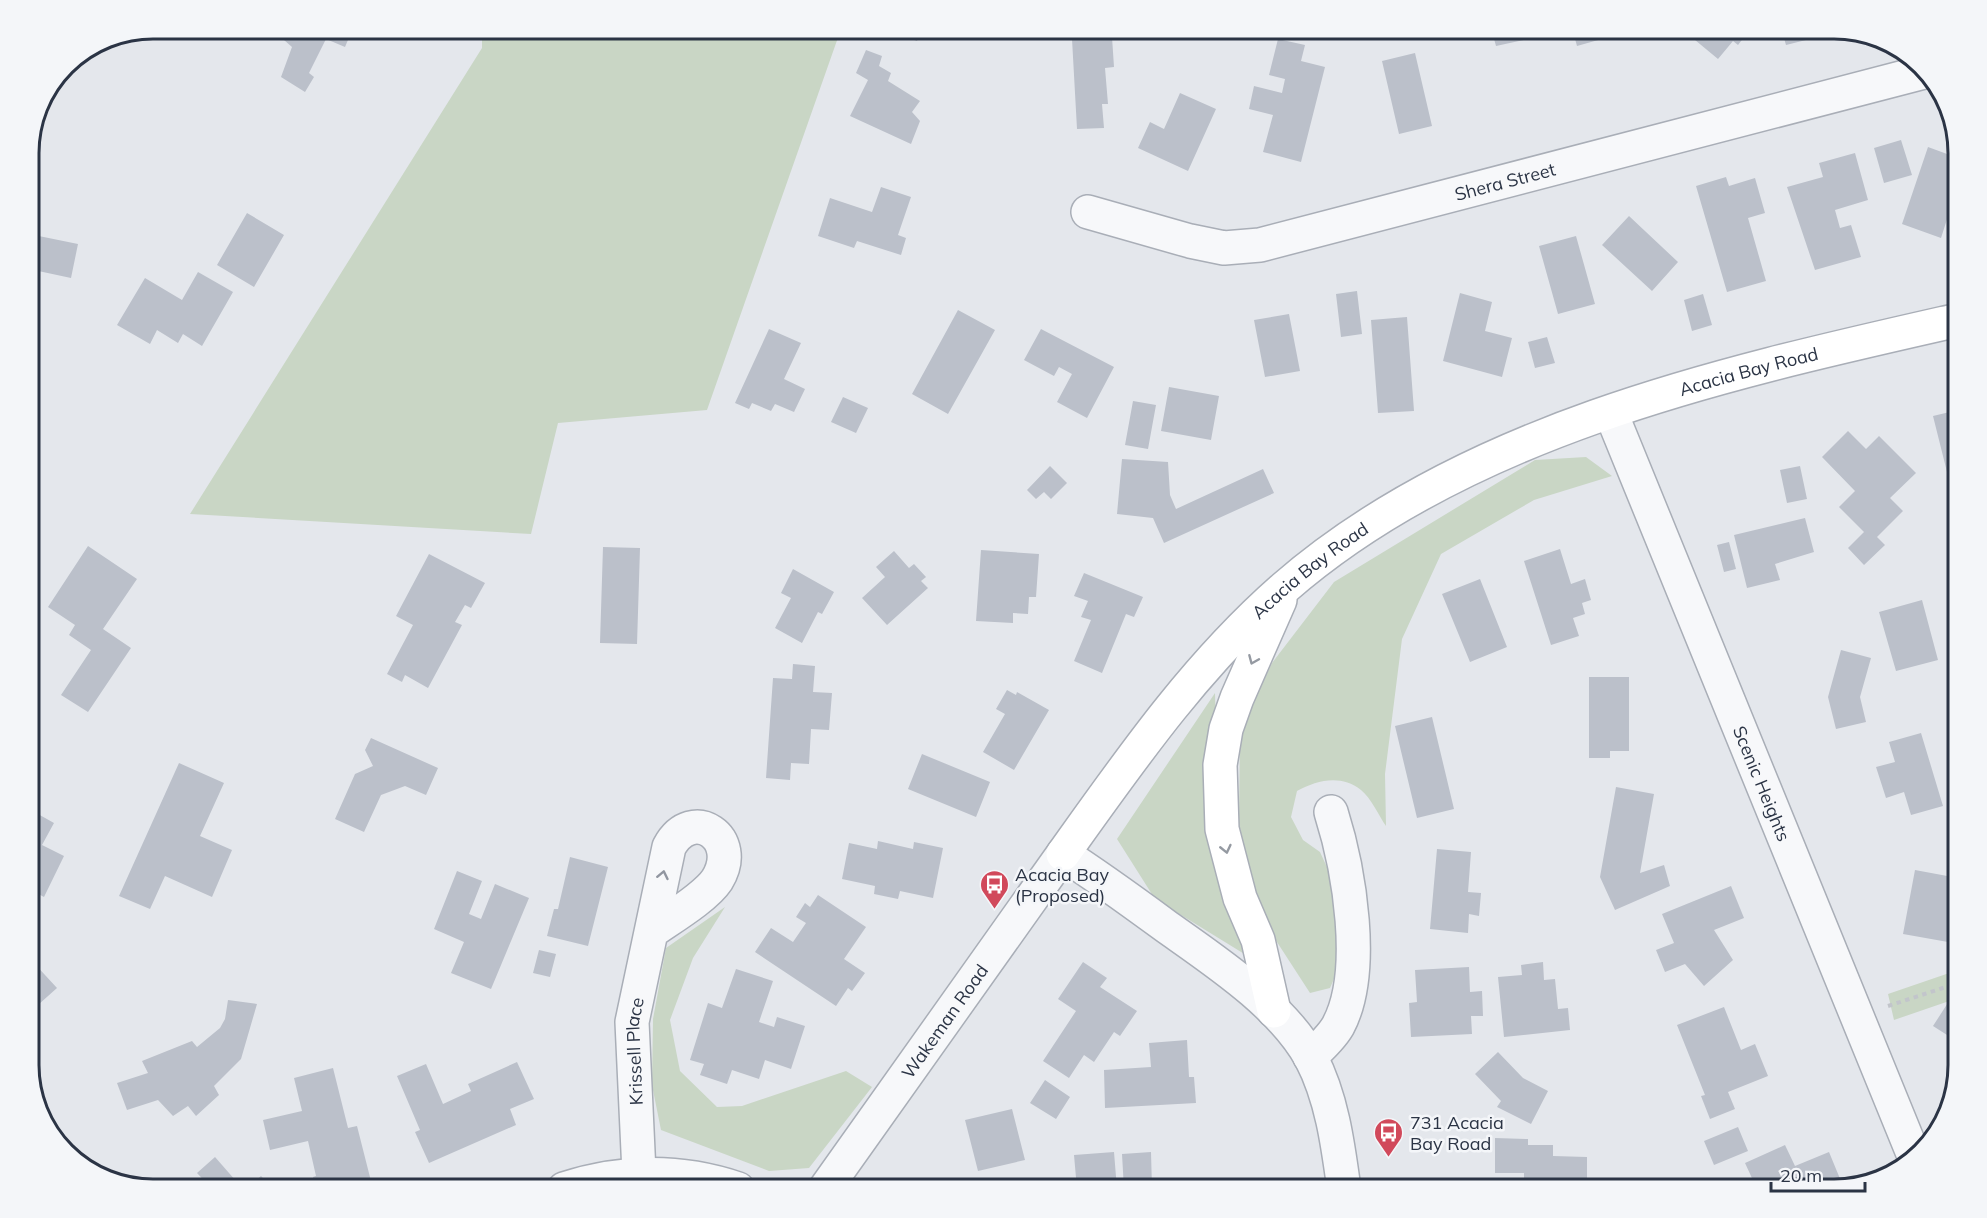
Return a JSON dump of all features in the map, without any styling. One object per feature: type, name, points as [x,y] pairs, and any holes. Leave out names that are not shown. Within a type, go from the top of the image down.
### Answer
[{"type":"street","name":"Shera Street","points":[[1088,212],[1190,241],[1224,248],[1260,245],[1916,74]]},
{"type":"street","name":"Acacia Bay Road","points":[[1063,854],[1147,736],[1238,632],[1285,587],[1350,538],[1414,497],[1480,463],[1611,413],[1722,378],[1846,345],[1948,322]]},
{"type":"street","name":"Scenic Heights","points":[[1611,413],[1911,1149]]},
{"type":"street","points":[[1274,1011],[1258,940],[1240,898],[1222,829],[1220,765],[1226,729],[1237,698],[1285,587]]},
{"type":"street","points":[[1310,1057],[1337,1027],[1350,989],[1352,953],[1348,880],[1331,812]]},
{"type":"street","points":[[1063,854],[1093,873],[1224,968],[1274,1011],[1310,1057],[1329,1107],[1337,1136],[1343,1179]]},
{"type":"street","name":"Wakeman Road","points":[[833,1179],[1063,854]]},
{"type":"street","name":"Krissell Place","points":[[639,1173],[632,1022],[651,932]]},
{"type":"street","points":[[594,1179],[639,1173],[679,1174],[697,1179]]},
{"type":"path","points":[[1857,1017],[1948,986]]},
{"type":"green space","points":[[482,39],[837,39],[707,410],[558,423],[531,534],[190,514],[482,48]]},
{"type":"green space","points":[[1586,457],[1612,476],[1534,500],[1441,554],[1402,639],[1385,774],[1386,826],[1365,793],[1353,785],[1329,780],[1297,791],[1291,817],[1303,840],[1320,852],[1331,876],[1340,965],[1330,988],[1310,993],[1255,908],[1239,823],[1240,731],[1272,663],[1334,582],[1535,460]]},
{"type":"green space","points":[[1215,693],[1216,735],[1209,778],[1217,878],[1246,955],[1155,899],[1117,839]]},
{"type":"green space","points":[[725,907],[693,958],[670,1020],[680,1071],[717,1107],[742,1106],[846,1071],[872,1087],[809,1168],[769,1171],[661,1130],[652,1085],[653,1019],[666,948]]},
{"type":"green space","points":[[1948,973],[1948,1001],[1894,1020],[1888,994]]},
{"type":"building","points":[[326,39],[309,73],[314,77],[305,92],[281,77],[292,47],[284,40]]},
{"type":"building","points":[[326,39],[348,39],[345,47]]},
{"type":"building","points":[[1072,39],[1112,39],[1114,67],[1105,68],[1108,104],[1102,104],[1104,128],[1077,129]]},
{"type":"building","points":[[1278,39],[1305,45],[1301,61],[1325,67],[1301,162],[1263,152],[1273,115],[1249,109],[1254,86],[1282,93],[1285,79],[1269,75]]},
{"type":"building","points":[[1494,39],[1528,39],[1496,46]]},
{"type":"building","points":[[1575,39],[1602,39],[1577,46]]},
{"type":"building","points":[[1694,39],[1743,39],[1738,45],[1733,41],[1718,59]]},
{"type":"building","points":[[1784,39],[1810,39],[1786,45]]},
{"type":"building","points":[[866,50],[882,56],[879,66],[891,73],[888,81],[920,101],[912,112],[920,121],[911,144],[850,116],[868,80],[856,73]]},
{"type":"building","points":[[1415,53],[1432,126],[1399,134],[1382,61]]},
{"type":"building","points":[[1180,93],[1216,109],[1188,171],[1138,148],[1150,122],[1164,129]]},
{"type":"building","points":[[1901,140],[1912,175],[1884,183],[1874,148]]},
{"type":"building","points":[[1928,147],[1948,154],[1948,216],[1941,238],[1902,224]]},
{"type":"building","points":[[1855,153],[1868,200],[1835,210],[1840,228],[1851,225],[1861,257],[1815,270],[1787,187],[1823,177],[1819,163]]},
{"type":"building","points":[[1726,177],[1729,186],[1755,178],[1765,213],[1748,218],[1766,281],[1727,292],[1696,186]]},
{"type":"building","points":[[881,187],[911,197],[898,235],[906,238],[901,255],[857,241],[854,248],[818,236],[830,198],[872,212]]},
{"type":"building","points":[[247,213],[284,235],[254,287],[217,265]]},
{"type":"building","points":[[1629,216],[1678,262],[1652,291],[1602,245]]},
{"type":"building","points":[[39,236],[78,244],[71,278],[39,271]]},
{"type":"building","points":[[1576,236],[1595,304],[1558,314],[1539,246]]},
{"type":"building","points":[[198,272],[233,292],[202,346],[183,334],[178,343],[157,330],[150,344],[117,325],[145,278],[182,300]]},
{"type":"building","points":[[1357,291],[1362,334],[1341,337],[1336,294]]},
{"type":"building","points":[[1460,293],[1492,302],[1485,331],[1512,338],[1502,377],[1443,361]]},
{"type":"building","points":[[1703,294],[1712,325],[1692,331],[1684,300]]},
{"type":"building","points":[[958,310],[995,330],[948,414],[912,394]]},
{"type":"building","points":[[1289,314],[1300,371],[1265,377],[1254,320]]},
{"type":"building","points":[[1407,317],[1414,411],[1378,413],[1371,320]]},
{"type":"building","points":[[769,329],[801,343],[784,379],[805,389],[794,412],[775,404],[771,411],[752,403],[749,409],[735,403]]},
{"type":"building","points":[[1041,329],[1114,367],[1087,418],[1057,402],[1072,374],[1059,367],[1054,376],[1024,360]]},
{"type":"building","points":[[1547,337],[1555,363],[1535,368],[1528,342]]},
{"type":"building","points":[[1169,387],[1219,396],[1211,440],[1161,431]]},
{"type":"building","points":[[843,397],[868,408],[856,433],[831,422]]},
{"type":"building","points":[[1133,401],[1156,405],[1148,449],[1125,445]]},
{"type":"building","points":[[1948,412],[1948,476],[1933,416]]},
{"type":"building","points":[[1848,431],[1866,449],[1879,436],[1916,473],[1890,498],[1903,511],[1877,537],[1885,545],[1864,565],[1848,548],[1864,532],[1839,507],[1855,491],[1822,457]]},
{"type":"building","points":[[1122,459],[1168,462],[1170,495],[1176,509],[1263,469],[1274,493],[1164,543],[1153,518],[1117,514]]},
{"type":"building","points":[[1050,466],[1067,483],[1051,499],[1044,492],[1036,499],[1027,490]]},
{"type":"building","points":[[1800,466],[1807,499],[1787,503],[1780,470]]},
{"type":"building","points":[[1805,518],[1814,552],[1775,564],[1780,580],[1747,588],[1734,535]]},
{"type":"building","points":[[1729,542],[1736,569],[1724,572],[1717,545]]},
{"type":"building","points":[[88,546],[137,579],[103,629],[131,648],[88,712],[61,695],[91,650],[69,635],[75,625],[48,607]]},
{"type":"building","points":[[603,547],[640,548],[637,644],[600,643]]},
{"type":"building","points":[[1560,549],[1571,584],[1585,579],[1591,600],[1582,603],[1585,614],[1573,618],[1579,636],[1551,645],[1524,561]]},
{"type":"building","points":[[981,550],[1039,554],[1036,597],[1029,597],[1028,614],[1013,613],[1013,623],[976,621]]},
{"type":"building","points":[[894,551],[909,568],[914,564],[926,577],[921,581],[928,588],[887,625],[862,598],[885,577],[876,567]]},
{"type":"building","points":[[429,554],[485,583],[471,608],[465,605],[455,622],[462,625],[428,688],[405,675],[402,682],[387,674],[413,625],[396,616]]},
{"type":"building","points":[[793,569],[834,592],[822,614],[818,612],[802,643],[775,628],[791,598],[781,593]]},
{"type":"building","points":[[1084,573],[1143,597],[1134,617],[1126,614],[1102,673],[1074,661],[1091,620],[1081,617],[1088,601],[1074,596]]},
{"type":"building","points":[[1480,579],[1507,647],[1470,662],[1442,594]]},
{"type":"building","points":[[1922,600],[1938,660],[1896,671],[1879,612]]},
{"type":"building","points":[[1841,650],[1871,658],[1860,697],[1866,722],[1836,729],[1828,697]]},
{"type":"building","points":[[793,664],[815,666],[813,692],[832,693],[829,730],[811,729],[809,764],[791,763],[790,780],[766,778],[773,678],[792,679]]},
{"type":"building","points":[[1589,677],[1629,677],[1629,751],[1610,751],[1610,758],[1589,758]]},
{"type":"building","points":[[1007,690],[1016,695],[1017,692],[1049,710],[1014,770],[983,752],[1005,714],[996,709]]},
{"type":"building","points":[[1432,717],[1454,809],[1417,818],[1395,726]]},
{"type":"building","points":[[1921,733],[1943,806],[1911,815],[1904,792],[1886,798],[1876,767],[1895,762],[1889,742]]},
{"type":"building","points":[[371,738],[438,768],[426,795],[405,786],[381,795],[364,832],[335,819],[355,774],[373,766],[365,750]]},
{"type":"building","points":[[922,754],[990,782],[976,817],[908,789]]},
{"type":"building","points":[[179,763],[224,783],[200,836],[232,850],[212,897],[165,876],[150,909],[119,896]]},
{"type":"building","points":[[1616,787],[1654,794],[1640,873],[1664,865],[1670,886],[1615,910],[1600,877]]},
{"type":"building","points":[[39,815],[54,823],[42,845],[64,856],[44,897],[39,894]]},
{"type":"building","points":[[878,841],[913,849],[914,842],[943,848],[933,898],[900,891],[898,899],[874,894],[875,886],[842,879],[849,843],[877,849]]},
{"type":"building","points":[[1437,849],[1471,852],[1468,892],[1481,893],[1479,916],[1469,914],[1468,933],[1430,929]]},
{"type":"building","points":[[570,857],[608,867],[588,946],[547,936],[554,909],[558,909]]},
{"type":"building","points":[[1915,870],[1948,876],[1948,942],[1903,934]]},
{"type":"building","points":[[457,871],[482,881],[469,914],[481,919],[495,884],[529,898],[491,989],[451,973],[464,942],[434,929]]},
{"type":"building","points":[[1731,886],[1744,918],[1714,930],[1733,960],[1704,986],[1685,964],[1665,972],[1656,950],[1674,943],[1662,914]]},
{"type":"building","points":[[818,895],[866,927],[844,959],[865,973],[852,991],[848,988],[836,1006],[755,952],[771,928],[793,942],[806,923],[796,917],[805,903],[810,907]]},
{"type":"building","points":[[539,950],[556,954],[550,977],[533,973]]},
{"type":"building","points":[[1083,962],[1107,978],[1100,987],[1137,1011],[1120,1036],[1114,1032],[1094,1062],[1084,1055],[1069,1078],[1043,1061],[1076,1011],[1058,999]]},
{"type":"building","points":[[1543,962],[1544,980],[1555,979],[1558,1009],[1568,1008],[1570,1030],[1504,1037],[1498,977],[1522,975],[1521,965]]},
{"type":"building","points":[[1469,967],[1470,992],[1482,991],[1483,1016],[1471,1016],[1472,1034],[1411,1037],[1409,1003],[1417,1002],[1415,970]]},
{"type":"building","points":[[39,968],[57,988],[39,1004]]},
{"type":"building","points":[[736,969],[773,981],[759,1022],[774,1027],[777,1017],[805,1026],[791,1069],[765,1060],[759,1079],[732,1070],[727,1084],[700,1075],[704,1064],[690,1060],[708,1003],[722,1008]]},
{"type":"building","points":[[228,1000],[257,1004],[241,1059],[214,1086],[219,1095],[196,1116],[188,1106],[173,1116],[158,1100],[127,1110],[117,1083],[148,1073],[142,1061],[192,1041],[197,1047],[220,1028],[225,1019]]},
{"type":"building","points":[[1948,1003],[1948,1036],[1933,1026]]},
{"type":"building","points":[[1724,1007],[1741,1050],[1755,1044],[1768,1076],[1728,1092],[1735,1109],[1710,1119],[1701,1096],[1705,1095],[1677,1025]]},
{"type":"building","points":[[1187,1040],[1189,1077],[1194,1077],[1196,1103],[1105,1108],[1104,1070],[1151,1067],[1149,1043]]},
{"type":"building","points":[[1498,1052],[1523,1078],[1548,1091],[1531,1124],[1497,1107],[1501,1101],[1475,1074]]},
{"type":"building","points":[[517,1062],[534,1099],[510,1109],[516,1125],[429,1163],[415,1132],[420,1130],[397,1076],[426,1064],[443,1104],[471,1091],[468,1084]]},
{"type":"building","points":[[333,1068],[348,1128],[357,1126],[370,1179],[314,1179],[316,1176],[308,1141],[270,1150],[263,1120],[302,1111],[294,1078]]},
{"type":"building","points":[[1045,1080],[1070,1097],[1056,1119],[1030,1103]]},
{"type":"building","points":[[1012,1109],[1025,1160],[978,1171],[965,1120]]},
{"type":"building","points":[[1738,1127],[1748,1151],[1714,1165],[1704,1141]]},
{"type":"building","points":[[1495,1138],[1528,1139],[1528,1145],[1553,1145],[1553,1156],[1587,1157],[1587,1179],[1524,1179],[1524,1173],[1495,1173]]},
{"type":"building","points":[[1785,1145],[1795,1166],[1829,1152],[1840,1179],[1752,1179],[1745,1163]]},
{"type":"building","points":[[1114,1152],[1116,1179],[1076,1179],[1074,1155]]},
{"type":"building","points":[[1151,1152],[1152,1179],[1123,1179],[1122,1154]]},
{"type":"building","points":[[215,1157],[234,1179],[203,1179],[197,1173]]},
{"type":"place","name":"Acacia Bay (Proposed)","points":[[994,910]]},
{"type":"place","name":"731 Acacia Bay Road","points":[[1389,1158]]}]
